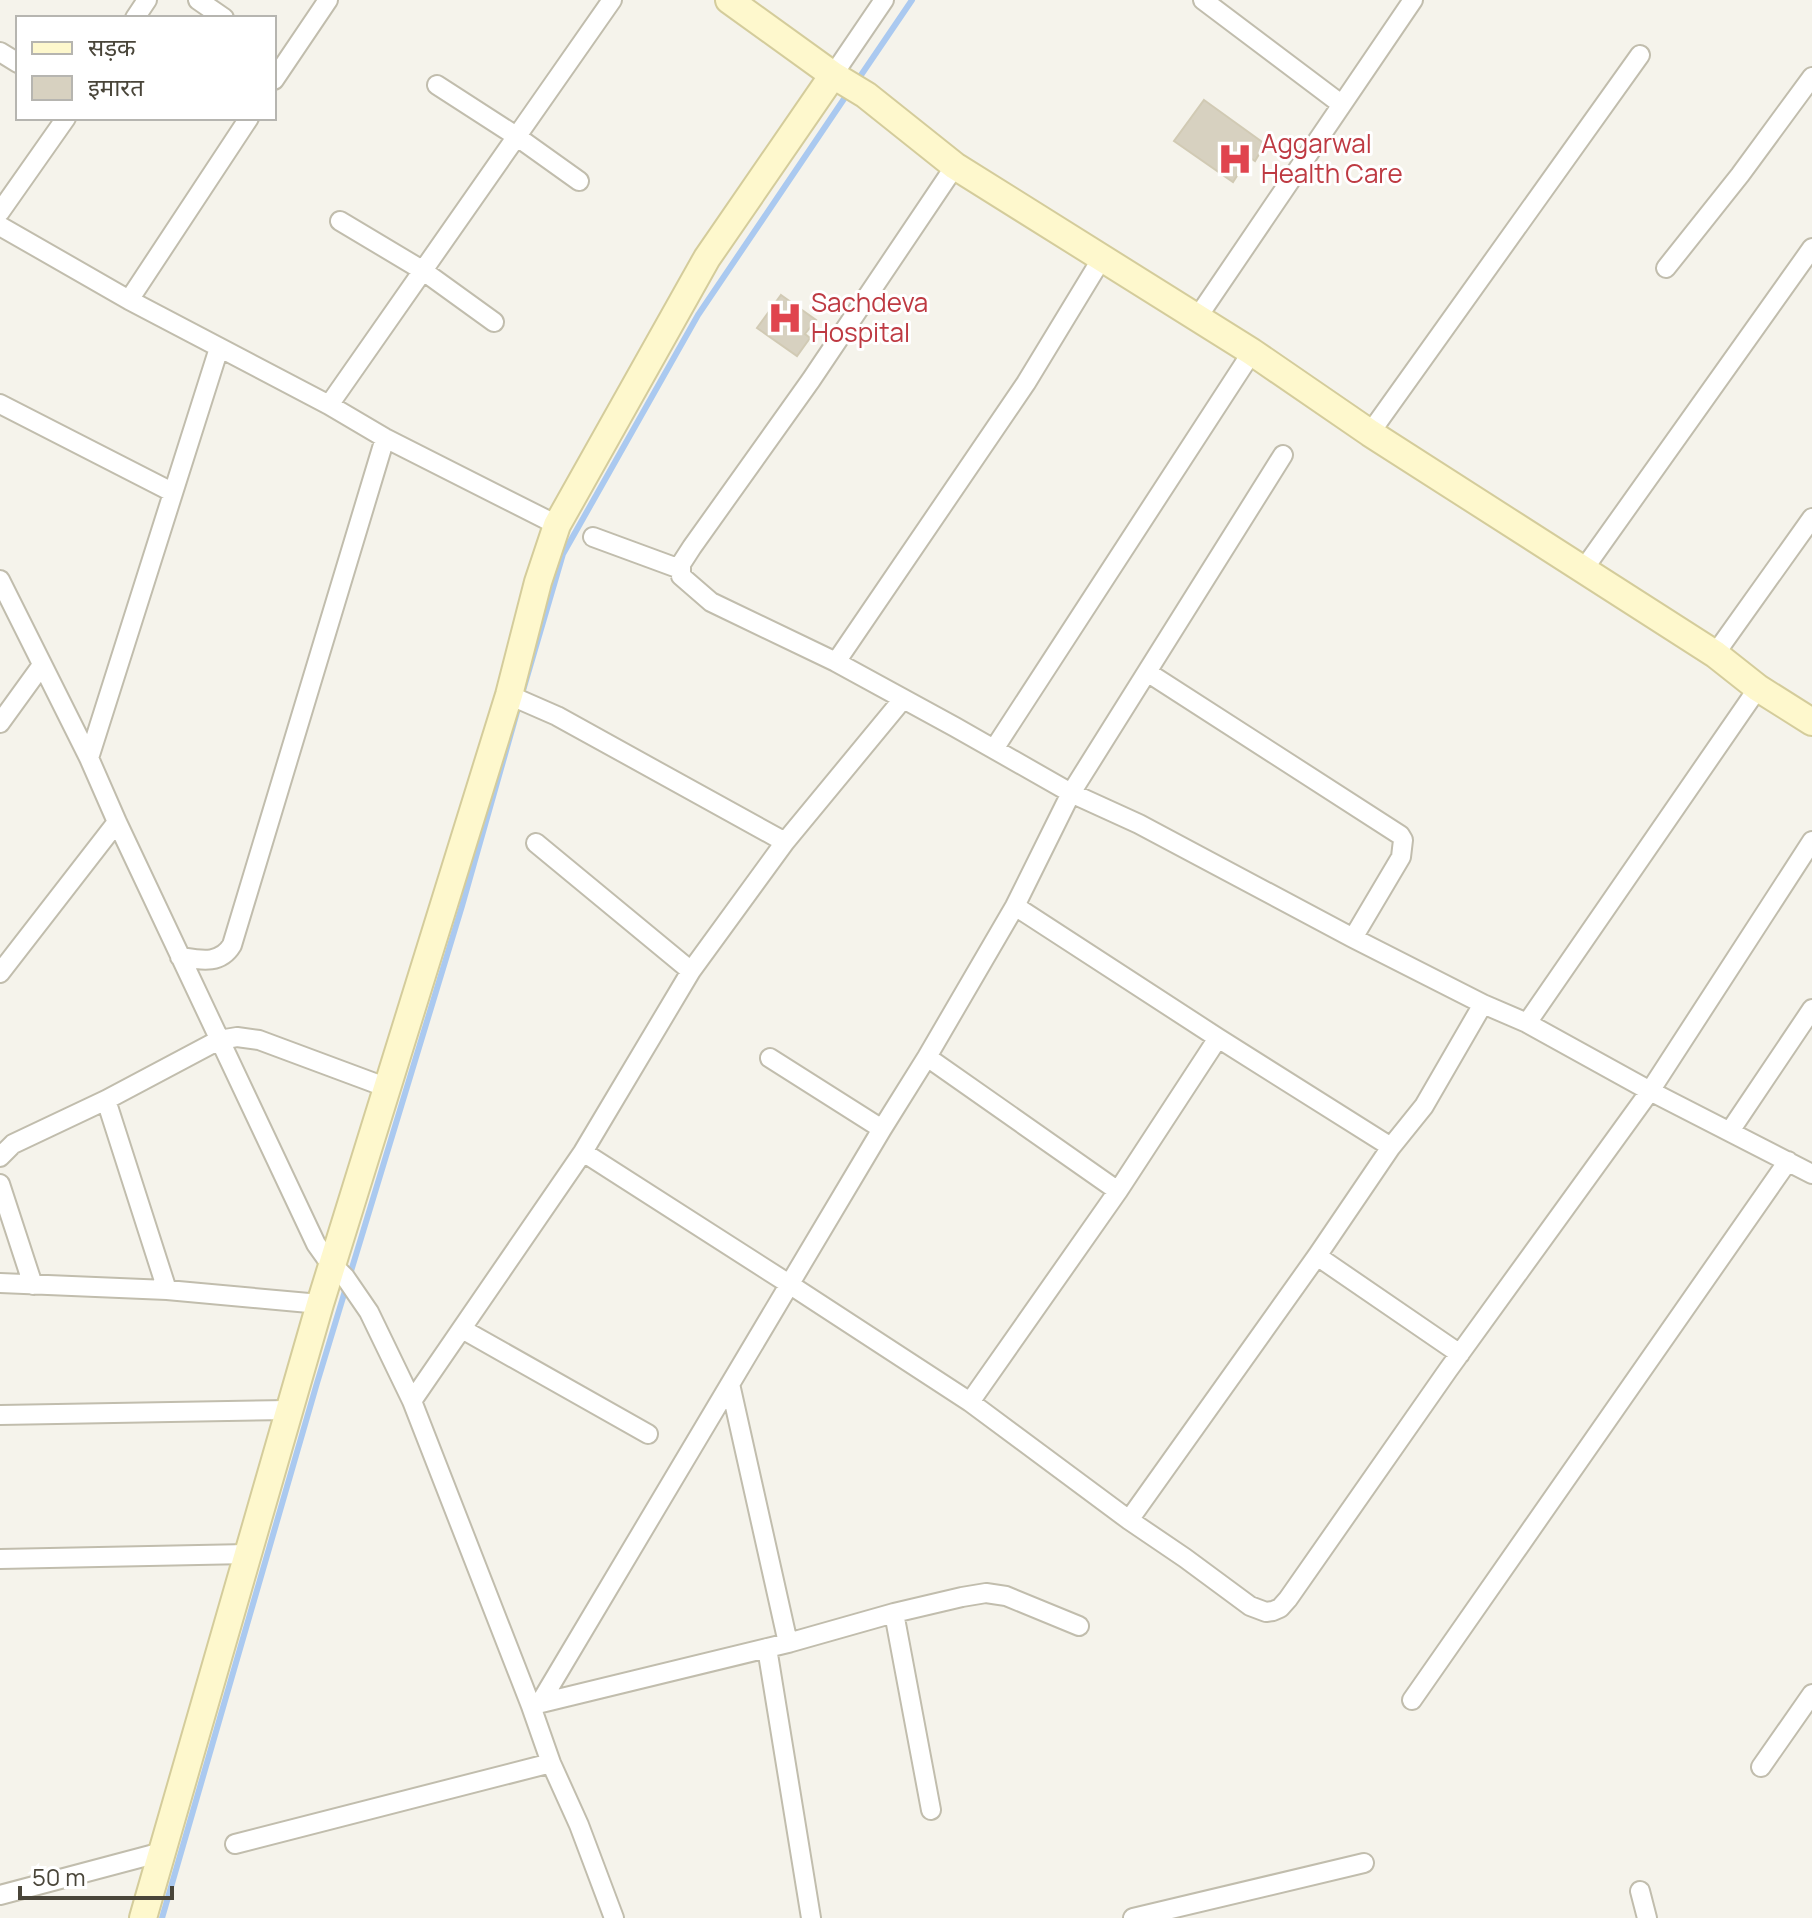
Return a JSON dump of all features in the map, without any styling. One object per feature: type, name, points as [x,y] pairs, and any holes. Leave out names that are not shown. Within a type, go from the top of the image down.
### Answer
[{"type":"street","points":[[198,0],[221,16]]},
{"type":"street","points":[[280,57],[328,0]]},
{"type":"street","points":[[329,405],[612,0]]},
{"type":"street","points":[[729,0],[848,84],[955,166],[1252,352],[1370,433],[1715,654],[1758,688],[1812,722]]},
{"type":"street","points":[[143,1918],[320,1304],[339,1271],[388,1088],[514,697],[538,582],[557,525],[707,258],[848,84],[884,0]]},
{"type":"street","points":[[1203,0],[1341,104]]},
{"type":"street","points":[[1197,318],[1413,0]]},
{"type":"street","points":[[1370,433],[1640,55]]},
{"type":"street","points":[[1666,268],[1812,77]]},
{"type":"street","points":[[437,85],[579,181]]},
{"type":"street","points":[[0,212],[65,120]]},
{"type":"street","points":[[129,300],[248,120]]},
{"type":"street","points":[[955,166],[811,380],[692,547],[681,564],[681,576],[711,602],[836,662],[1071,793],[1139,824],[1353,938],[1527,1023],[1650,1091],[1812,1174]]},
{"type":"street","points":[[340,221],[422,270],[494,322]]},
{"type":"street","points":[[0,226],[129,300],[329,405],[385,438],[557,525]]},
{"type":"street","points":[[1583,570],[1812,248]]},
{"type":"street","points":[[836,662],[1026,383],[1102,258]]},
{"type":"street","points":[[89,758],[219,348]]},
{"type":"street","points":[[994,749],[1252,352]]},
{"type":"street","points":[[0,404],[172,492]]},
{"type":"street","points":[[180,957],[213,960],[228,952],[232,945],[385,438]]},
{"type":"street","points":[[535,1704],[927,1057],[1015,906],[1071,793],[1283,455]]},
{"type":"street","points":[[1715,654],[1806,539],[1812,518]]},
{"type":"street","points":[[593,537],[680,569]]},
{"type":"street","points":[[0,580],[89,758],[316,1244],[369,1312],[412,1401],[535,1704],[551,1763],[579,1825],[614,1918]]},
{"type":"street","points":[[0,723],[42,665]]},
{"type":"street","points":[[1147,672],[1400,835],[1403,840],[1401,857],[1353,938]]},
{"type":"street","points":[[1527,1023],[1758,688]]},
{"type":"street","points":[[514,697],[557,716],[785,842]]},
{"type":"street","points":[[412,1401],[583,1152],[691,971],[785,842],[903,699]]},
{"type":"street","points":[[0,973],[117,822]]},
{"type":"street","points":[[583,1152],[970,1402],[1250,1606],[1266,1612],[1280,1608],[1288,1599],[1650,1091],[1812,841]]},
{"type":"street","points":[[536,843],[691,971]]},
{"type":"street","points":[[1015,906],[1391,1147]]},
{"type":"street","points":[[1129,1520],[1391,1147],[1424,1106],[1483,1004]]},
{"type":"street","points":[[1730,1131],[1812,1009]]},
{"type":"street","points":[[0,1157],[13,1144],[106,1100],[219,1040],[237,1037],[259,1040],[388,1088]]},
{"type":"street","points":[[970,1402],[1118,1191],[1218,1038]]},
{"type":"street","points":[[927,1057],[1118,1191]]},
{"type":"street","points":[[770,1058],[882,1129]]},
{"type":"street","points":[[106,1100],[167,1290]]},
{"type":"street","points":[[1412,1700],[1788,1161]]},
{"type":"street","points":[[0,1184],[33,1285]]},
{"type":"street","points":[[1317,1256],[1460,1354]]},
{"type":"street","points":[[0,1283],[167,1290],[320,1304]]},
{"type":"street","points":[[462,1329],[648,1434]]},
{"type":"street","points":[[730,1384],[788,1643]]},
{"type":"street","points":[[0,1415],[289,1410]]},
{"type":"street","points":[[0,1559],[248,1554]]},
{"type":"street","points":[[535,1704],[788,1643],[894,1613],[986,1593],[1006,1596],[1079,1626]]},
{"type":"street","points":[[894,1613],[931,1810]]},
{"type":"street","points":[[767,1648],[811,1918]]},
{"type":"street","points":[[1761,1767],[1812,1694]]},
{"type":"street","points":[[235,1844],[551,1763]]},
{"type":"street","points":[[0,1895],[162,1852]]},
{"type":"street","points":[[1133,1918],[1364,1863]]},
{"type":"street","points":[[1640,1891],[1647,1918]]},
{"type":"building","points":[[1204,100],[1265,144],[1255,161],[1249,157],[1233,182],[1174,141]]},
{"type":"building","points":[[781,295],[816,320],[805,334],[810,338],[797,356],[757,328]]},
{"type":"waterway","points":[[857,81],[912,0]]},
{"type":"waterway","points":[[522,694],[563,554],[698,315],[848,93]]},
{"type":"waterway","points":[[162,1918],[519,705]]},
{"type":"place","name":"Aggarwal Health Care","points":[[1235,159]]},
{"type":"place","name":"Sachdeva Hospital","points":[[785,318]]}]
